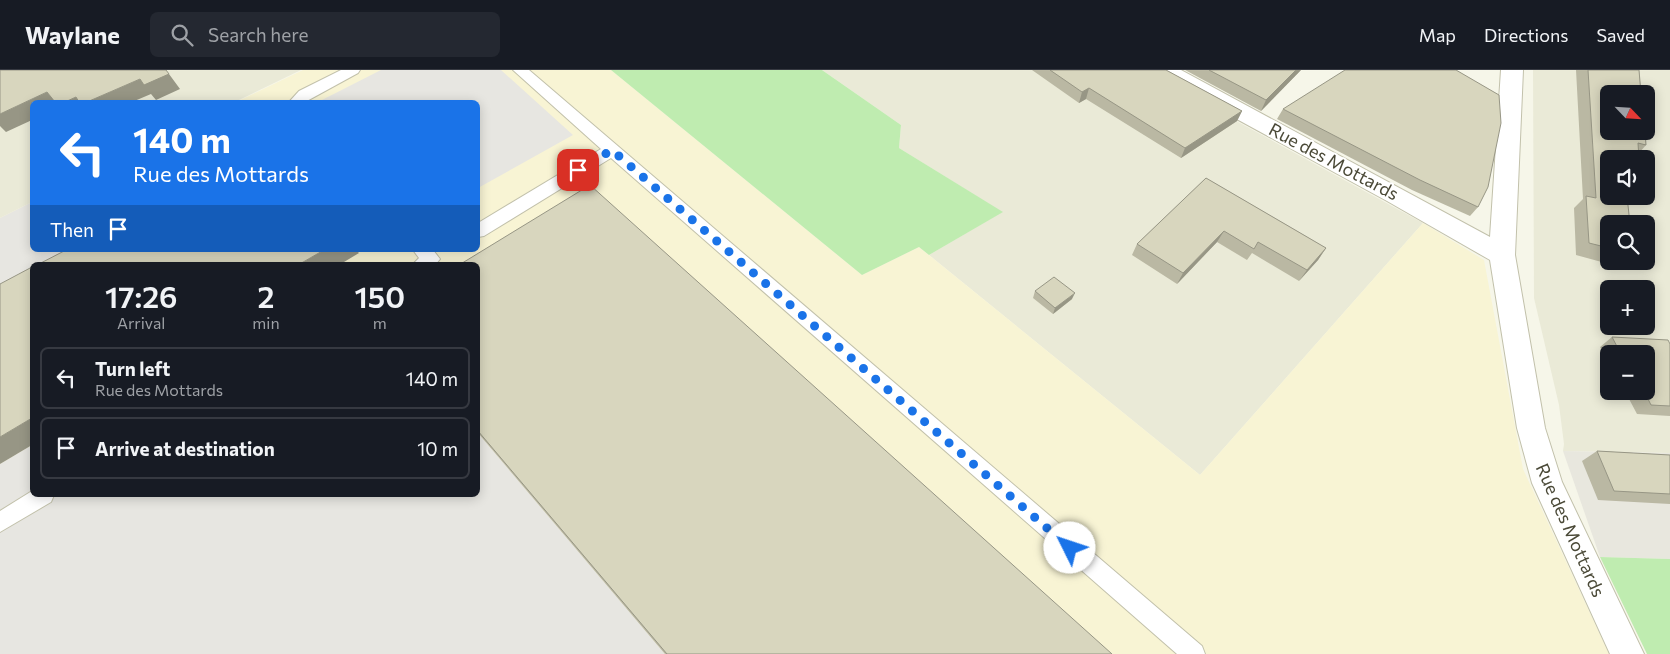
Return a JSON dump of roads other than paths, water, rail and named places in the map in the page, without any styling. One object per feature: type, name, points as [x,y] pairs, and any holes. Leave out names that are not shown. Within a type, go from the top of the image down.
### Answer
[{"type":"street","name":"Rue des Mottards","points":[[1164,70],[1396,195],[1502,255]]},
{"type":"street","name":"Rue des Mottards","points":[[1512,70],[1502,255],[1531,428],[1547,483],[1627,654]]},
{"type":"lane","points":[[298,100],[304,95],[353,70]]},
{"type":"lane","points":[[520,70],[1194,654]]},
{"type":"lane","points":[[480,230],[612,150]]},
{"type":"lane","points":[[0,522],[41,497]]}]
